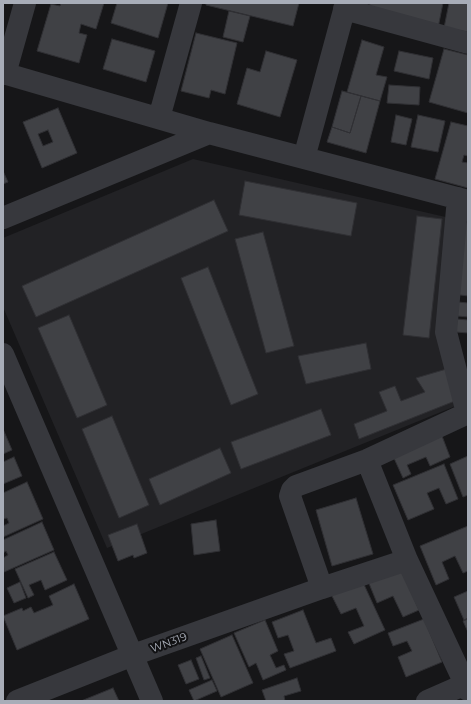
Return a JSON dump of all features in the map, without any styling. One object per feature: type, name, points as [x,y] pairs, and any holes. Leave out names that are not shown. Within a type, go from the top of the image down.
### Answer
[{"type":"street","points":[[25,3],[4,74],[209,133],[463,200],[446,332],[468,413],[367,460],[296,486],[292,490],[290,496],[322,588]]},
{"type":"street","points":[[159,118],[191,3]]},
{"type":"street","points":[[304,158],[345,6],[468,43]]},
{"type":"street","points":[[3,218],[209,133]]},
{"type":"street","points":[[3,354],[152,701]]},
{"type":"street","points":[[367,460],[407,560],[467,686],[427,701]]},
{"type":"street","name":"WN319","points":[[17,701],[133,656],[322,588],[407,560]]},
{"type":"shaded area","points":[[193,159],[450,218],[443,333],[463,403],[107,548],[3,307],[3,238]]},
{"type":"building","points":[[61,3],[104,3],[96,29],[81,24],[79,33],[87,35],[79,63],[37,51],[51,4],[60,6]]},
{"type":"building","points":[[117,3],[168,3],[158,38],[111,23]]},
{"type":"building","points":[[206,3],[299,3],[293,26],[206,5]]},
{"type":"building","points":[[370,3],[443,3],[438,28],[369,9]]},
{"type":"building","points":[[449,3],[468,3],[468,32],[444,28]]},
{"type":"building","points":[[229,11],[250,16],[243,42],[223,37]]},
{"type":"building","points":[[196,33],[237,43],[225,94],[211,90],[209,98],[181,91]]},
{"type":"building","points":[[112,39],[155,51],[146,82],[103,69]]},
{"type":"building","points":[[362,40],[384,47],[376,75],[387,77],[380,101],[347,92]]},
{"type":"building","points":[[444,49],[468,55],[468,113],[429,102]]},
{"type":"building","points":[[266,51],[297,60],[280,117],[237,104],[247,68],[260,72]]},
{"type":"building","points":[[399,51],[433,58],[429,79],[394,71]]},
{"type":"building","points":[[389,85],[420,87],[419,105],[387,103]]},
{"type":"building","points":[[342,91],[361,96],[350,133],[332,127]]},
{"type":"building","points":[[361,96],[380,101],[366,153],[327,142],[332,127],[350,133]]},
{"type":"building","points":[[58,108],[77,153],[42,168],[23,122]],"holes":[[[48,130],[53,142],[43,146],[38,134]]]},
{"type":"building","points":[[396,115],[412,119],[406,145],[391,142]]},
{"type":"building","points":[[418,115],[445,121],[438,152],[411,147]]},
{"type":"building","points":[[451,122],[468,126],[468,156],[464,155],[462,162],[468,163],[468,188],[435,179]]},
{"type":"building","points":[[3,171],[8,182],[3,184]]},
{"type":"building","points":[[245,181],[357,203],[351,236],[239,215]]},
{"type":"building","points":[[214,200],[228,231],[36,317],[22,286]]},
{"type":"building","points":[[417,216],[442,219],[429,338],[403,335]]},
{"type":"building","points":[[462,222],[468,223],[468,296],[453,294]]},
{"type":"building","points":[[263,232],[294,346],[266,353],[235,239]]},
{"type":"building","points":[[208,267],[258,394],[231,405],[181,278]]},
{"type":"building","points":[[458,302],[468,303],[468,317],[457,316]]},
{"type":"building","points":[[69,315],[107,405],[77,418],[38,328]]},
{"type":"building","points":[[457,319],[468,320],[468,333],[456,332]]},
{"type":"building","points":[[366,343],[371,369],[306,384],[298,356]]},
{"type":"building","points":[[450,368],[460,399],[359,439],[354,424],[387,411],[379,392],[395,386],[401,401],[425,392],[416,378]]},
{"type":"building","points":[[321,409],[331,435],[241,469],[231,442]]},
{"type":"building","points":[[112,416],[149,505],[119,518],[82,429]]},
{"type":"building","points":[[3,429],[12,450],[3,454]]},
{"type":"building","points":[[442,436],[450,457],[430,466],[426,457],[407,465],[411,474],[403,478],[393,456]]},
{"type":"building","points":[[220,448],[231,473],[160,505],[149,479]]},
{"type":"building","points":[[468,456],[468,495],[463,497],[450,464]]},
{"type":"building","points":[[14,457],[22,476],[3,484],[3,462]]},
{"type":"building","points":[[444,464],[458,499],[446,504],[439,488],[427,493],[434,509],[408,520],[393,485]]},
{"type":"building","points":[[27,482],[43,519],[3,537],[3,526],[9,523],[7,518],[3,519],[3,493]]},
{"type":"building","points":[[356,498],[373,554],[332,566],[316,510]]},
{"type":"building","points":[[216,520],[220,551],[194,555],[191,524]]},
{"type":"building","points":[[42,522],[54,550],[4,572],[3,558],[8,555],[6,551],[3,553],[3,540]]},
{"type":"building","points":[[137,524],[147,553],[134,558],[133,555],[118,561],[108,535]]},
{"type":"building","points":[[468,526],[468,571],[463,573],[455,556],[442,562],[449,579],[436,585],[420,546]]},
{"type":"building","points":[[54,552],[67,580],[45,590],[41,580],[29,585],[34,595],[28,598],[15,569]]},
{"type":"building","points":[[400,567],[419,610],[403,617],[393,596],[377,603],[368,581]]},
{"type":"building","points":[[361,578],[385,630],[354,644],[348,632],[364,626],[356,608],[341,614],[330,592]]},
{"type":"building","points":[[20,582],[26,598],[14,603],[7,588]]},
{"type":"building","points":[[74,584],[89,619],[17,650],[3,616],[22,608],[23,611],[31,607],[34,613],[53,605],[49,596]]},
{"type":"building","points":[[468,591],[468,618],[464,620],[454,597]]},
{"type":"building","points":[[303,610],[316,643],[331,638],[336,651],[290,668],[284,654],[294,651],[288,635],[278,638],[272,622]]},
{"type":"building","points":[[424,619],[442,662],[406,677],[398,657],[412,651],[407,641],[393,646],[388,633]]},
{"type":"building","points":[[468,619],[468,632],[463,621]]},
{"type":"building","points":[[265,620],[278,651],[270,655],[276,668],[284,665],[286,670],[263,680],[256,663],[249,667],[234,633]]},
{"type":"building","points":[[232,635],[253,683],[221,697],[200,649]]},
{"type":"building","points":[[201,656],[210,678],[204,680],[196,658]]},
{"type":"building","points":[[191,660],[199,679],[186,684],[178,665]]},
{"type":"building","points":[[297,678],[301,691],[284,696],[285,701],[266,701],[262,690]]},
{"type":"building","points":[[212,680],[217,691],[194,701],[189,690]]},
{"type":"building","points":[[113,688],[119,701],[81,701]]}]
